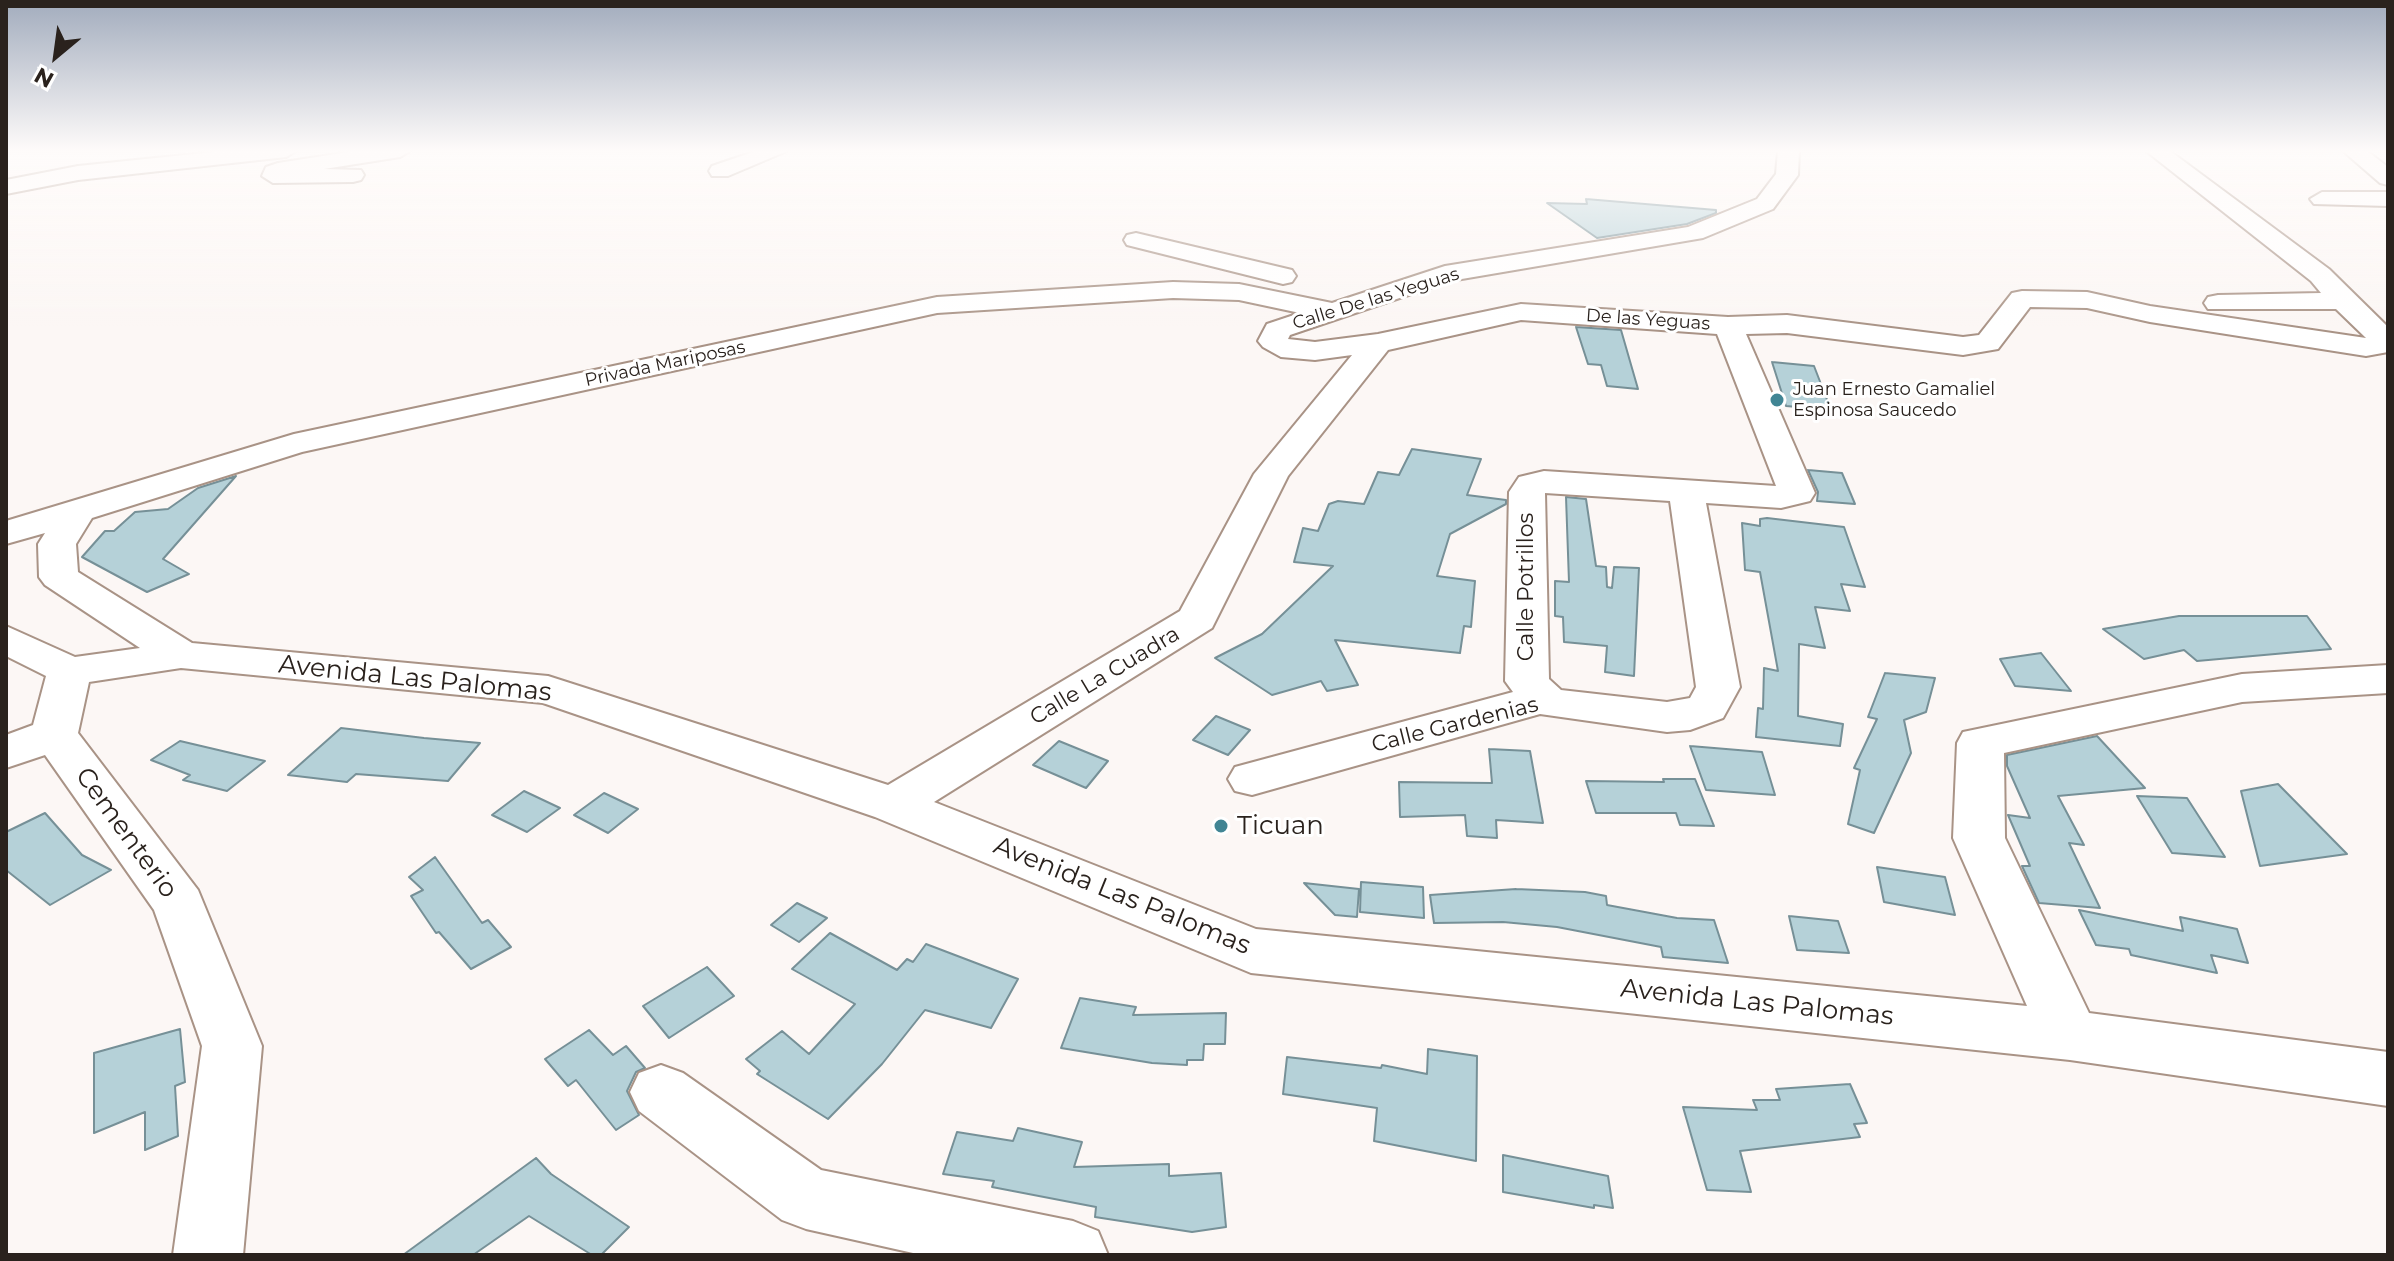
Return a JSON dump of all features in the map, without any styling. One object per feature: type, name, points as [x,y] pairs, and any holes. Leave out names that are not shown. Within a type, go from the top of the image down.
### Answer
[{"type":"street","name":"Calle De las Yeguas","points":[[1281,348],[1273,341],[1277,330],[1445,274],[1694,233],[1751,210]]},
{"type":"street","points":[[1728,326],[1787,324],[1963,346],[1988,343],[2022,299],[2087,300],[2150,314],[2366,347],[2388,343],[2320,275],[2234,210]]},
{"type":"street","points":[[1136,240],[1279,275],[1368,302]]},
{"type":"street","name":"Privada Mariposas","points":[[6,533],[294,444],[937,305],[1173,290],[1239,292],[1337,312]]},
{"type":"street","points":[[2204,303],[2343,301]]},
{"type":"street","name":"De las Yeguas","points":[[1281,348],[1315,351],[1378,343],[1521,312],[1728,326],[1797,493],[1781,497],[1544,482]]},
{"type":"street","name":"Calle La Cuadra","points":[[893,805],[1197,619],[1272,474],[1378,343]]},
{"type":"street","name":"Calle Potrillos","points":[[1541,699],[1527,681],[1527,492],[1532,485],[1544,482]]},
{"type":"street","name":"Calle Gardenias","points":[[1252,779],[1541,699],[1556,704],[1667,717],[1690,715],[1707,708],[1718,687],[1686,489]]},
{"type":"street","points":[[78,511],[57,544],[59,577],[181,655]]},
{"type":"street","points":[[6,639],[69,671]]},
{"type":"street","name":"Avenida Las Palomas","points":[[69,671],[181,655],[548,690],[893,805],[1251,951],[2070,1035],[2388,1079]]},
{"type":"street","name":"Cementerio","points":[[69,671],[30,743],[179,904],[232,1046],[208,1255]]},
{"type":"street","points":[[2070,1035],[1979,838],[1980,743],[2242,688],[2388,679]]},
{"type":"street","points":[[661,1092],[806,1198],[1073,1255]]},
{"type":"building","points":[[1557,210],[1716,210],[1716,213],[1687,224],[1597,238]]},
{"type":"building","points":[[1576,327],[1621,330],[1638,389],[1607,386],[1601,365],[1588,364]]},
{"type":"building","points":[[1772,362],[1814,366],[1831,410],[1786,406]]},
{"type":"building","points":[[1412,449],[1481,459],[1467,495],[1506,500],[1506,504],[1450,534],[1437,576],[1475,581],[1471,627],[1464,626],[1460,653],[1335,640],[1358,685],[1327,691],[1321,681],[1272,695],[1215,658],[1262,634],[1333,566],[1294,562],[1303,528],[1318,531],[1329,504],[1338,501],[1364,504],[1378,472],[1399,475]]},
{"type":"building","points":[[1808,470],[1842,473],[1855,504],[1817,501],[1818,492]]},
{"type":"building","points":[[236,476],[163,559],[189,574],[147,592],[82,557],[105,531],[114,531],[135,512],[168,509],[198,488]]},
{"type":"building","points":[[1566,497],[1586,499],[1596,566],[1606,567],[1607,587],[1612,588],[1614,567],[1639,568],[1634,676],[1605,672],[1607,646],[1564,642],[1563,617],[1555,616],[1555,581],[1569,582]]},
{"type":"building","points":[[1760,519],[1844,527],[1865,587],[1841,584],[1850,611],[1815,607],[1825,648],[1799,644],[1798,716],[1843,724],[1840,746],[1756,737],[1758,708],[1763,709],[1764,668],[1778,671],[1760,572],[1745,570],[1742,523],[1760,526]]},
{"type":"building","points":[[2179,616],[2307,616],[2331,649],[2197,661],[2184,650],[2144,659],[2103,629]]},
{"type":"building","points":[[2041,653],[2071,691],[2015,686],[2000,659]]},
{"type":"building","points":[[1885,673],[1935,678],[1926,712],[1904,720],[1911,753],[1874,833],[1848,824],[1860,770],[1854,768],[1877,719],[1868,717]]},
{"type":"building","points":[[1216,716],[1250,730],[1228,755],[1193,740]]},
{"type":"building","points":[[341,728],[480,743],[448,781],[356,774],[347,782],[288,775]]},
{"type":"building","points":[[2097,736],[2145,788],[2058,796],[2084,845],[2069,843],[2100,908],[2039,903],[2022,866],[2030,866],[2008,815],[2030,818],[2007,766],[2007,755]]},
{"type":"building","points":[[180,741],[265,761],[227,791],[183,780],[190,775],[151,760]]},
{"type":"building","points":[[1059,741],[1108,761],[1086,788],[1033,765]]},
{"type":"building","points":[[1690,746],[1762,752],[1775,795],[1706,790]]},
{"type":"building","points":[[1489,749],[1530,751],[1543,823],[1496,820],[1497,838],[1467,836],[1465,815],[1400,817],[1399,782],[1492,783]]},
{"type":"building","points":[[1663,779],[1695,779],[1714,826],[1680,825],[1676,813],[1596,813],[1586,781],[1664,782]]},
{"type":"building","points":[[2278,784],[2347,854],[2260,866],[2241,791]]},
{"type":"building","points":[[524,791],[560,808],[527,832],[492,815]]},
{"type":"building","points":[[604,793],[638,809],[608,833],[574,815]]},
{"type":"building","points":[[2137,796],[2187,798],[2225,857],[2172,853]]},
{"type":"building","points":[[45,813],[82,855],[111,870],[50,905],[6,870],[6,832]]},
{"type":"building","points":[[435,857],[482,923],[488,920],[511,947],[471,969],[439,932],[436,933],[411,896],[423,890],[409,877]]},
{"type":"building","points":[[1877,867],[1945,877],[1955,915],[1884,902]]},
{"type":"building","points":[[1361,882],[1423,887],[1424,918],[1360,912]]},
{"type":"building","points":[[1304,883],[1359,889],[1357,917],[1335,915]]},
{"type":"building","points":[[1516,889],[1585,892],[1606,896],[1607,905],[1677,918],[1714,920],[1728,963],[1663,957],[1661,947],[1557,927],[1503,922],[1434,923],[1430,895]]},
{"type":"building","points":[[797,903],[827,918],[799,942],[771,925]]},
{"type":"building","points":[[2079,910],[2183,931],[2180,917],[2237,929],[2248,963],[2211,955],[2217,973],[2131,955],[2129,949],[2096,945]]},
{"type":"building","points":[[1789,916],[1838,921],[1849,953],[1797,950]]},
{"type":"building","points":[[830,933],[897,970],[907,959],[913,962],[926,944],[1018,979],[991,1028],[925,1010],[882,1064],[828,1119],[757,1074],[760,1071],[746,1059],[782,1031],[809,1054],[855,1004],[792,969]]},
{"type":"building","points":[[707,967],[734,996],[669,1038],[643,1006]]},
{"type":"building","points":[[1080,998],[1136,1007],[1133,1015],[1226,1013],[1225,1044],[1204,1044],[1203,1060],[1187,1060],[1187,1065],[1152,1063],[1061,1048]]},
{"type":"building","points":[[180,1029],[185,1082],[175,1086],[178,1136],[145,1150],[145,1112],[94,1133],[94,1053]]},
{"type":"building","points":[[589,1030],[613,1055],[626,1046],[645,1068],[636,1072],[627,1091],[639,1115],[616,1130],[576,1080],[568,1086],[545,1059]]},
{"type":"building","points":[[1428,1049],[1477,1056],[1476,1161],[1374,1141],[1377,1108],[1283,1094],[1287,1057],[1381,1068],[1382,1065],[1427,1074]]},
{"type":"building","points":[[1850,1084],[1867,1123],[1854,1124],[1860,1137],[1740,1151],[1751,1192],[1707,1190],[1683,1107],[1757,1110],[1753,1100],[1780,1100],[1776,1089]]},
{"type":"building","points":[[1018,1128],[1082,1142],[1074,1167],[1169,1164],[1169,1176],[1221,1173],[1226,1227],[1192,1232],[1095,1217],[1096,1207],[992,1187],[994,1181],[943,1174],[957,1132],[1013,1141]]},
{"type":"building","points":[[1503,1155],[1608,1176],[1613,1208],[1594,1205],[1594,1208],[1503,1192]]},
{"type":"building","points":[[536,1158],[551,1174],[629,1227],[601,1255],[592,1255],[529,1216],[473,1255],[403,1255]]},
{"type":"place","name":"Juan Ernesto Gamaliel Espinosa Saucedo","points":[[1777,400]]},
{"type":"place","name":"Ticuan","points":[[1221,826]]}]
